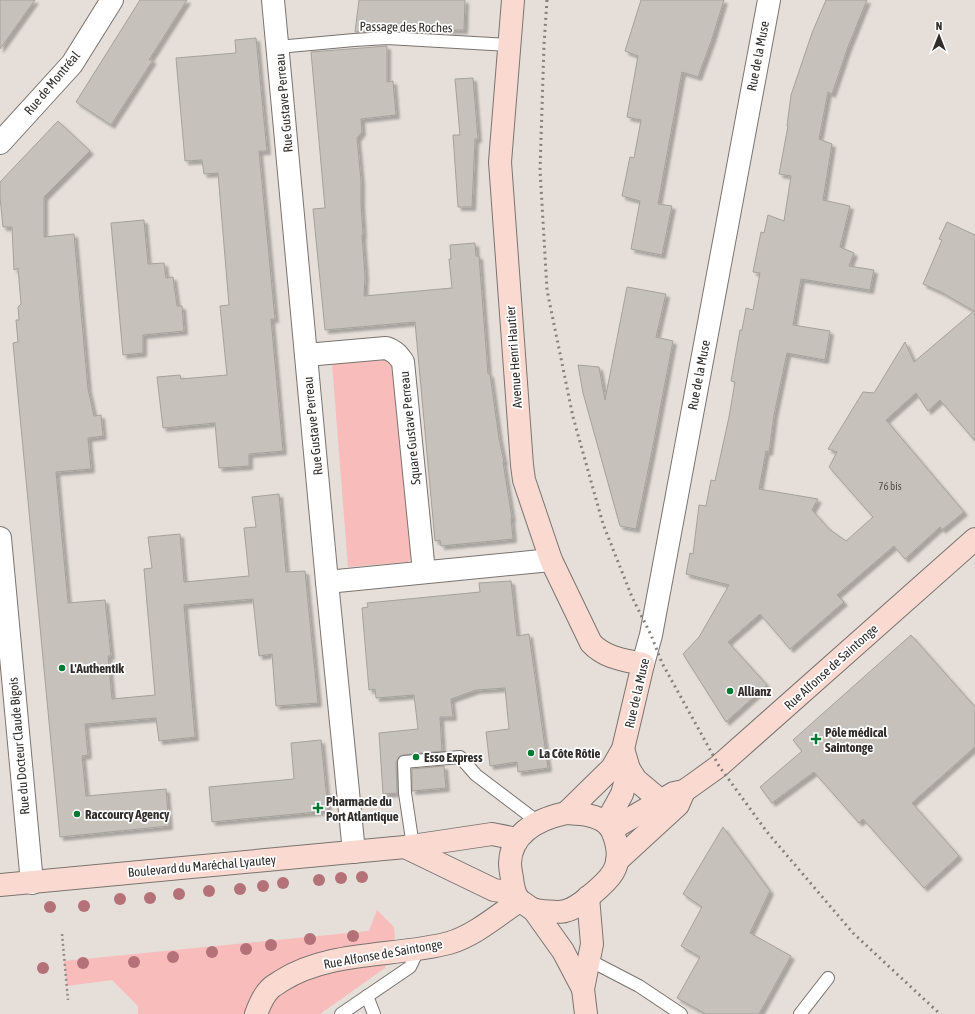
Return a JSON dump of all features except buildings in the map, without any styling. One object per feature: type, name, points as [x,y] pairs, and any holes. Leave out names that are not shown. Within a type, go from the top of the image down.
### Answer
[{"type":"street","name":"Rue de Montréal","points":[[0,143],[72,64],[112,0]]},
{"type":"street","name":"Rue Gustave Perreau","points":[[273,0],[327,582],[354,852]]},
{"type":"street","name":"Avenue Henri Hautier","points":[[513,0],[500,162],[524,480],[551,560],[591,643],[598,651],[608,656],[643,664]]},
{"type":"street","name":"Rue de la Muse","points":[[609,826],[622,794],[626,759],[643,664],[654,619],[769,0]]},
{"type":"street","name":"Square Gustave Perreau","points":[[306,355],[386,348],[393,350],[399,355],[403,362],[424,572]]},
{"type":"street","name":"Rue du Docteur Claude Bigois","points":[[0,538],[32,883]]},
{"type":"street","name":"Rue Alfonse de Saintonge","points":[[609,826],[674,793],[684,791],[719,766],[975,539]]},
{"type":"street","points":[[327,582],[551,560]]},
{"type":"street","name":"Rue de la Muse","points":[[566,813],[612,768],[626,759]]},
{"type":"street","points":[[626,759],[636,780],[661,800]]},
{"type":"street","name":"Rue Alfonse de Saintonge","points":[[618,861],[678,805],[684,791]]},
{"type":"street","points":[[522,901],[550,911],[565,911],[576,906],[608,881],[618,861],[617,846],[609,826],[587,815],[566,813],[538,822],[517,839],[512,849],[510,864],[522,901],[563,951],[583,989]]},
{"type":"street","name":"Boulevard du Maréchal Lyautey","points":[[0,886],[409,847],[492,834],[517,839]]},
{"type":"street","name":"Boulevard du Maréchal Lyautey","points":[[409,847],[494,890],[522,901]]},
{"type":"street","points":[[586,1014],[583,989],[592,944],[588,897]]},
{"type":"street","name":"Rue Alfonse de Saintonge","points":[[256,1014],[269,989],[292,974],[311,967],[350,957],[450,943],[469,934],[522,901]]},
{"type":"lane","name":"Passage des Roches","points":[[278,47],[387,38],[509,45]]},
{"type":"lane","points":[[409,847],[404,762],[460,757],[476,775],[538,822]]},
{"type":"lane","points":[[341,1014],[410,967],[419,948]]},
{"type":"lane","points":[[589,960],[639,986],[681,1014]]},
{"type":"lane","points":[[800,1014],[828,978]]},
{"type":"lane","points":[[367,996],[374,1014]]},
{"type":"path","points":[[62,934],[68,1000]]},
{"type":"shaded area","points":[[389,360],[397,367],[415,553],[408,562],[348,567],[332,363]]},
{"type":"shaded area","points":[[377,910],[394,927],[395,937],[385,968],[320,1014],[138,1014],[138,1006],[112,980],[67,986],[64,961],[369,931]]},
{"type":"railway","points":[[547,0],[540,170],[547,290],[573,417],[603,524],[632,597],[651,635],[662,663],[719,766],[767,832],[853,933],[940,1014]]},
{"type":"place","name":"L'Authentik","points":[[62,668]]},
{"type":"place","name":"Allianz","points":[[730,691]]},
{"type":"place","name":"Pôle médical Saintonge","points":[[816,739]]},
{"type":"place","name":"La Côte Rôtie","points":[[531,753]]},
{"type":"place","name":"Esso Express","points":[[416,757]]},
{"type":"place","name":"Pharmacie du Port Atlantique","points":[[318,808]]},
{"type":"place","name":"Raccourcy Agency","points":[[77,814]]}]
